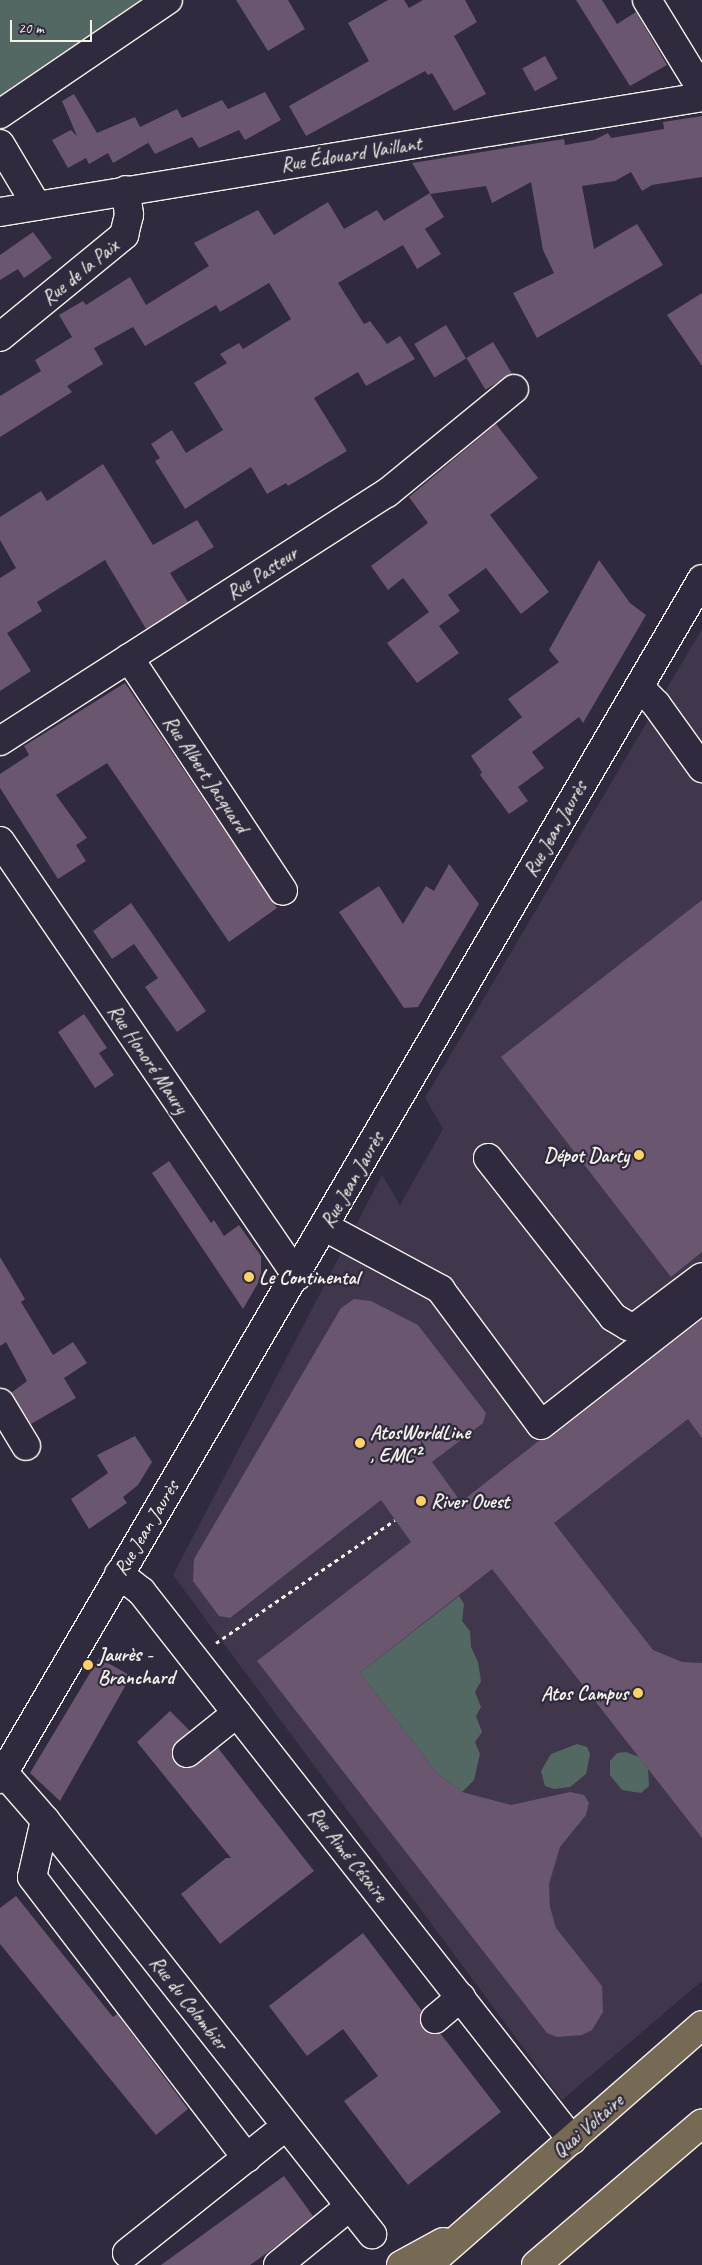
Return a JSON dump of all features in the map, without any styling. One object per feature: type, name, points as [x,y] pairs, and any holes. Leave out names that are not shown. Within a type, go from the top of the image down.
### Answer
[{"type":"main road","name":"Quai Voltaire","points":[[428,2265],[702,2025]]},
{"type":"main road","points":[[536,2265],[702,2123]]},
{"type":"main road","name":"Quai Voltaire","points":[[401,2265],[473,2226]]},
{"type":"street","points":[[0,114],[168,0]]},
{"type":"street","points":[[647,0],[702,90]]},
{"type":"street","name":"Rue Édouard Vaillant","points":[[0,212],[702,97]]},
{"type":"street","points":[[0,144],[37,206]]},
{"type":"street","name":"Rue de la Paix","points":[[0,337],[124,235],[129,216],[126,190]]},
{"type":"street","name":"Rue Pasteur","points":[[0,741],[387,493],[514,389]]},
{"type":"street","name":"Rue Jean Jaurès","points":[[2,1776],[118,1574],[297,1276],[702,579]]},
{"type":"street","name":"Rue Albert Jacquard","points":[[129,658],[283,891]]},
{"type":"street","points":[[639,687],[656,704],[702,768]]},
{"type":"street","name":"Rue Honoré Maury","points":[[0,841],[297,1276]]},
{"type":"street","points":[[488,1158],[613,1317],[628,1326],[637,1326],[702,1277]]},
{"type":"street","points":[[325,1227],[440,1289],[541,1425],[702,1300]]},
{"type":"street","points":[[0,1403],[26,1446]]},
{"type":"street","name":"Rue Aimé Césaire","points":[[118,1574],[141,1591],[572,2140]]},
{"type":"street","points":[[187,1753],[237,1713]]},
{"type":"street","name":"Rue du Colombier","points":[[2,1776],[45,1820],[372,2234]]},
{"type":"street","points":[[45,1820],[32,1876],[247,2158]]},
{"type":"street","points":[[435,2019],[461,1997]]},
{"type":"street","points":[[127,2253],[286,2126]]},
{"type":"street","points":[[278,2265],[350,2206]]},
{"type":"path","points":[[194,1658],[395,1520]]},
{"type":"shaded area","points":[[702,629],[702,1981],[562,2100],[173,1575],[382,1175],[400,1205],[443,1129],[425,1098]]},
{"type":"green space","points":[[0,0],[156,0],[0,104]]},
{"type":"green space","points":[[459,1596],[464,1604],[462,1621],[470,1631],[471,1647],[478,1662],[481,1681],[475,1692],[481,1707],[476,1716],[482,1732],[475,1742],[480,1754],[474,1780],[462,1792],[438,1774],[360,1673]]},
{"type":"green space","points":[[577,1744],[587,1747],[590,1754],[586,1774],[570,1787],[554,1789],[545,1786],[541,1771],[551,1754]]},
{"type":"green space","points":[[626,1752],[639,1757],[648,1769],[649,1786],[641,1793],[622,1790],[610,1775],[610,1761],[617,1753]]},
{"type":"building","points":[[236,0],[288,0],[305,29],[268,51]]},
{"type":"building","points":[[388,0],[404,0],[409,8],[423,0],[465,0],[477,22],[454,36],[486,94],[454,111],[432,73],[428,75],[425,71],[306,136],[289,106],[369,61],[348,23]]},
{"type":"building","points":[[576,0],[602,0],[617,24],[636,12],[667,65],[630,86]]},
{"type":"building","points":[[545,56],[558,79],[535,91],[522,69]]},
{"type":"building","points":[[265,92],[281,120],[245,140],[239,130],[199,148],[192,137],[155,154],[146,139],[148,143],[113,163],[108,153],[89,164],[86,158],[68,168],[52,140],[71,130],[77,136],[62,101],[74,94],[97,133],[135,117],[140,127],[177,109],[182,118],[222,100],[228,109]]},
{"type":"building","points":[[702,116],[702,177],[652,185],[642,191],[631,172],[615,181],[582,186],[594,249],[637,224],[663,265],[537,338],[513,293],[554,273],[543,250],[531,182],[492,203],[486,186],[430,194],[444,217],[425,229],[441,254],[417,269],[403,245],[338,283],[364,324],[370,321],[387,344],[400,336],[415,359],[366,386],[358,372],[314,398],[347,451],[288,486],[286,483],[267,494],[251,467],[185,509],[155,461],[160,458],[151,444],[172,430],[186,453],[223,430],[194,383],[227,363],[220,354],[239,343],[243,349],[291,319],[269,283],[220,312],[216,305],[145,346],[133,327],[94,348],[103,364],[67,386],[72,392],[0,437],[0,396],[41,371],[35,360],[72,337],[59,315],[83,301],[86,305],[130,277],[146,305],[209,266],[194,243],[258,210],[274,235],[328,202],[344,229],[377,210],[384,221],[430,193],[412,163],[564,139],[565,145],[594,140],[608,133],[611,138],[664,129],[663,122]]},
{"type":"building","points":[[33,232],[52,258],[24,278],[18,269],[0,280],[0,255]]},
{"type":"building","points":[[702,293],[702,366],[667,315]]},
{"type":"building","points":[[446,325],[466,358],[434,377],[414,344]]},
{"type":"building","points":[[493,342],[512,374],[485,390],[466,358]]},
{"type":"building","points":[[496,424],[538,478],[490,515],[549,592],[521,614],[486,568],[448,595],[460,611],[439,626],[459,653],[417,683],[387,643],[429,612],[403,578],[388,590],[371,566],[428,523],[409,497]]},
{"type":"building","points":[[103,464],[153,545],[197,520],[214,547],[170,573],[188,602],[146,629],[105,560],[37,602],[42,611],[7,633],[31,671],[0,691],[0,578],[16,568],[0,540],[0,517],[41,491],[47,501]]},
{"type":"building","points":[[599,560],[630,603],[646,615],[583,723],[579,717],[532,752],[544,768],[518,787],[528,801],[509,814],[480,775],[482,772],[471,756],[522,717],[508,699],[559,662],[549,650]]},
{"type":"building","points":[[125,683],[277,908],[229,942],[107,763],[56,795],[87,838],[76,845],[86,861],[58,879],[0,788],[0,774],[29,755],[24,746]]},
{"type":"building","points":[[449,864],[479,904],[418,1007],[404,1008],[339,912],[379,886],[403,924],[426,886],[434,891]]},
{"type":"building","name":"Dépot Darty","points":[[702,900],[702,1252],[671,1277],[501,1057]]},
{"type":"building","points":[[131,903],[206,1011],[177,1032],[145,987],[158,978],[134,944],[112,959],[93,931]]},
{"type":"building","points":[[84,1014],[107,1048],[99,1053],[114,1075],[95,1088],[58,1032]]},
{"type":"building","points":[[169,1161],[211,1223],[214,1220],[224,1236],[239,1225],[261,1256],[261,1278],[243,1309],[152,1173]]},
{"type":"building","points":[[0,1257],[25,1299],[21,1302],[53,1355],[73,1342],[87,1363],[64,1378],[76,1398],[31,1424],[11,1393],[27,1381],[6,1342],[0,1346]]},
{"type":"building","name":"Atos Campus","points":[[354,1299],[371,1301],[418,1325],[486,1413],[483,1423],[432,1462],[461,1502],[540,1440],[551,1437],[702,1319],[702,1438],[688,1419],[554,1523],[653,1650],[682,1662],[702,1663],[702,1838],[492,1569],[360,1673],[438,1774],[462,1792],[511,1805],[570,1792],[584,1795],[589,1803],[586,1815],[560,1847],[549,1884],[550,1907],[556,1928],[602,1986],[603,2012],[592,2030],[582,2035],[557,2037],[547,2033],[257,1661],[411,1542],[381,1500],[230,1618],[219,1616],[193,1581],[194,1559],[341,1308]]},
{"type":"building","points":[[135,1436],[152,1462],[138,1485],[123,1497],[127,1503],[89,1529],[71,1499],[108,1473],[97,1455]]},
{"type":"building","points":[[99,1658],[131,1676],[60,1801],[30,1773]]},
{"type":"building","points":[[170,1711],[190,1731],[173,1747],[175,1763],[190,1768],[218,1748],[314,1871],[220,1944],[181,1894],[226,1858],[231,1858],[137,1742]]},
{"type":"building","points":[[16,1896],[113,2017],[117,2014],[188,2109],[156,2135],[0,1944],[0,1908]]},
{"type":"building","points":[[363,1933],[422,2011],[420,2021],[423,2029],[430,2034],[440,2033],[501,2112],[408,2185],[344,2101],[378,2076],[343,2029],[307,2056],[269,2006]]},
{"type":"building","points":[[284,2176],[313,2216],[278,2245],[250,2265],[161,2265]]},
{"type":"place","name":"Dépot Darty","points":[[639,1155]]},
{"type":"place","name":"Le Continental","points":[[249,1277]]},
{"type":"place","name":"AtosWorldLine , EMC²","points":[[360,1443]]},
{"type":"place","name":"River Ouest","points":[[421,1501]]},
{"type":"place","name":"Jaurès - Branchard","points":[[88,1665]]},
{"type":"place","name":"Atos Campus","points":[[638,1693]]}]
